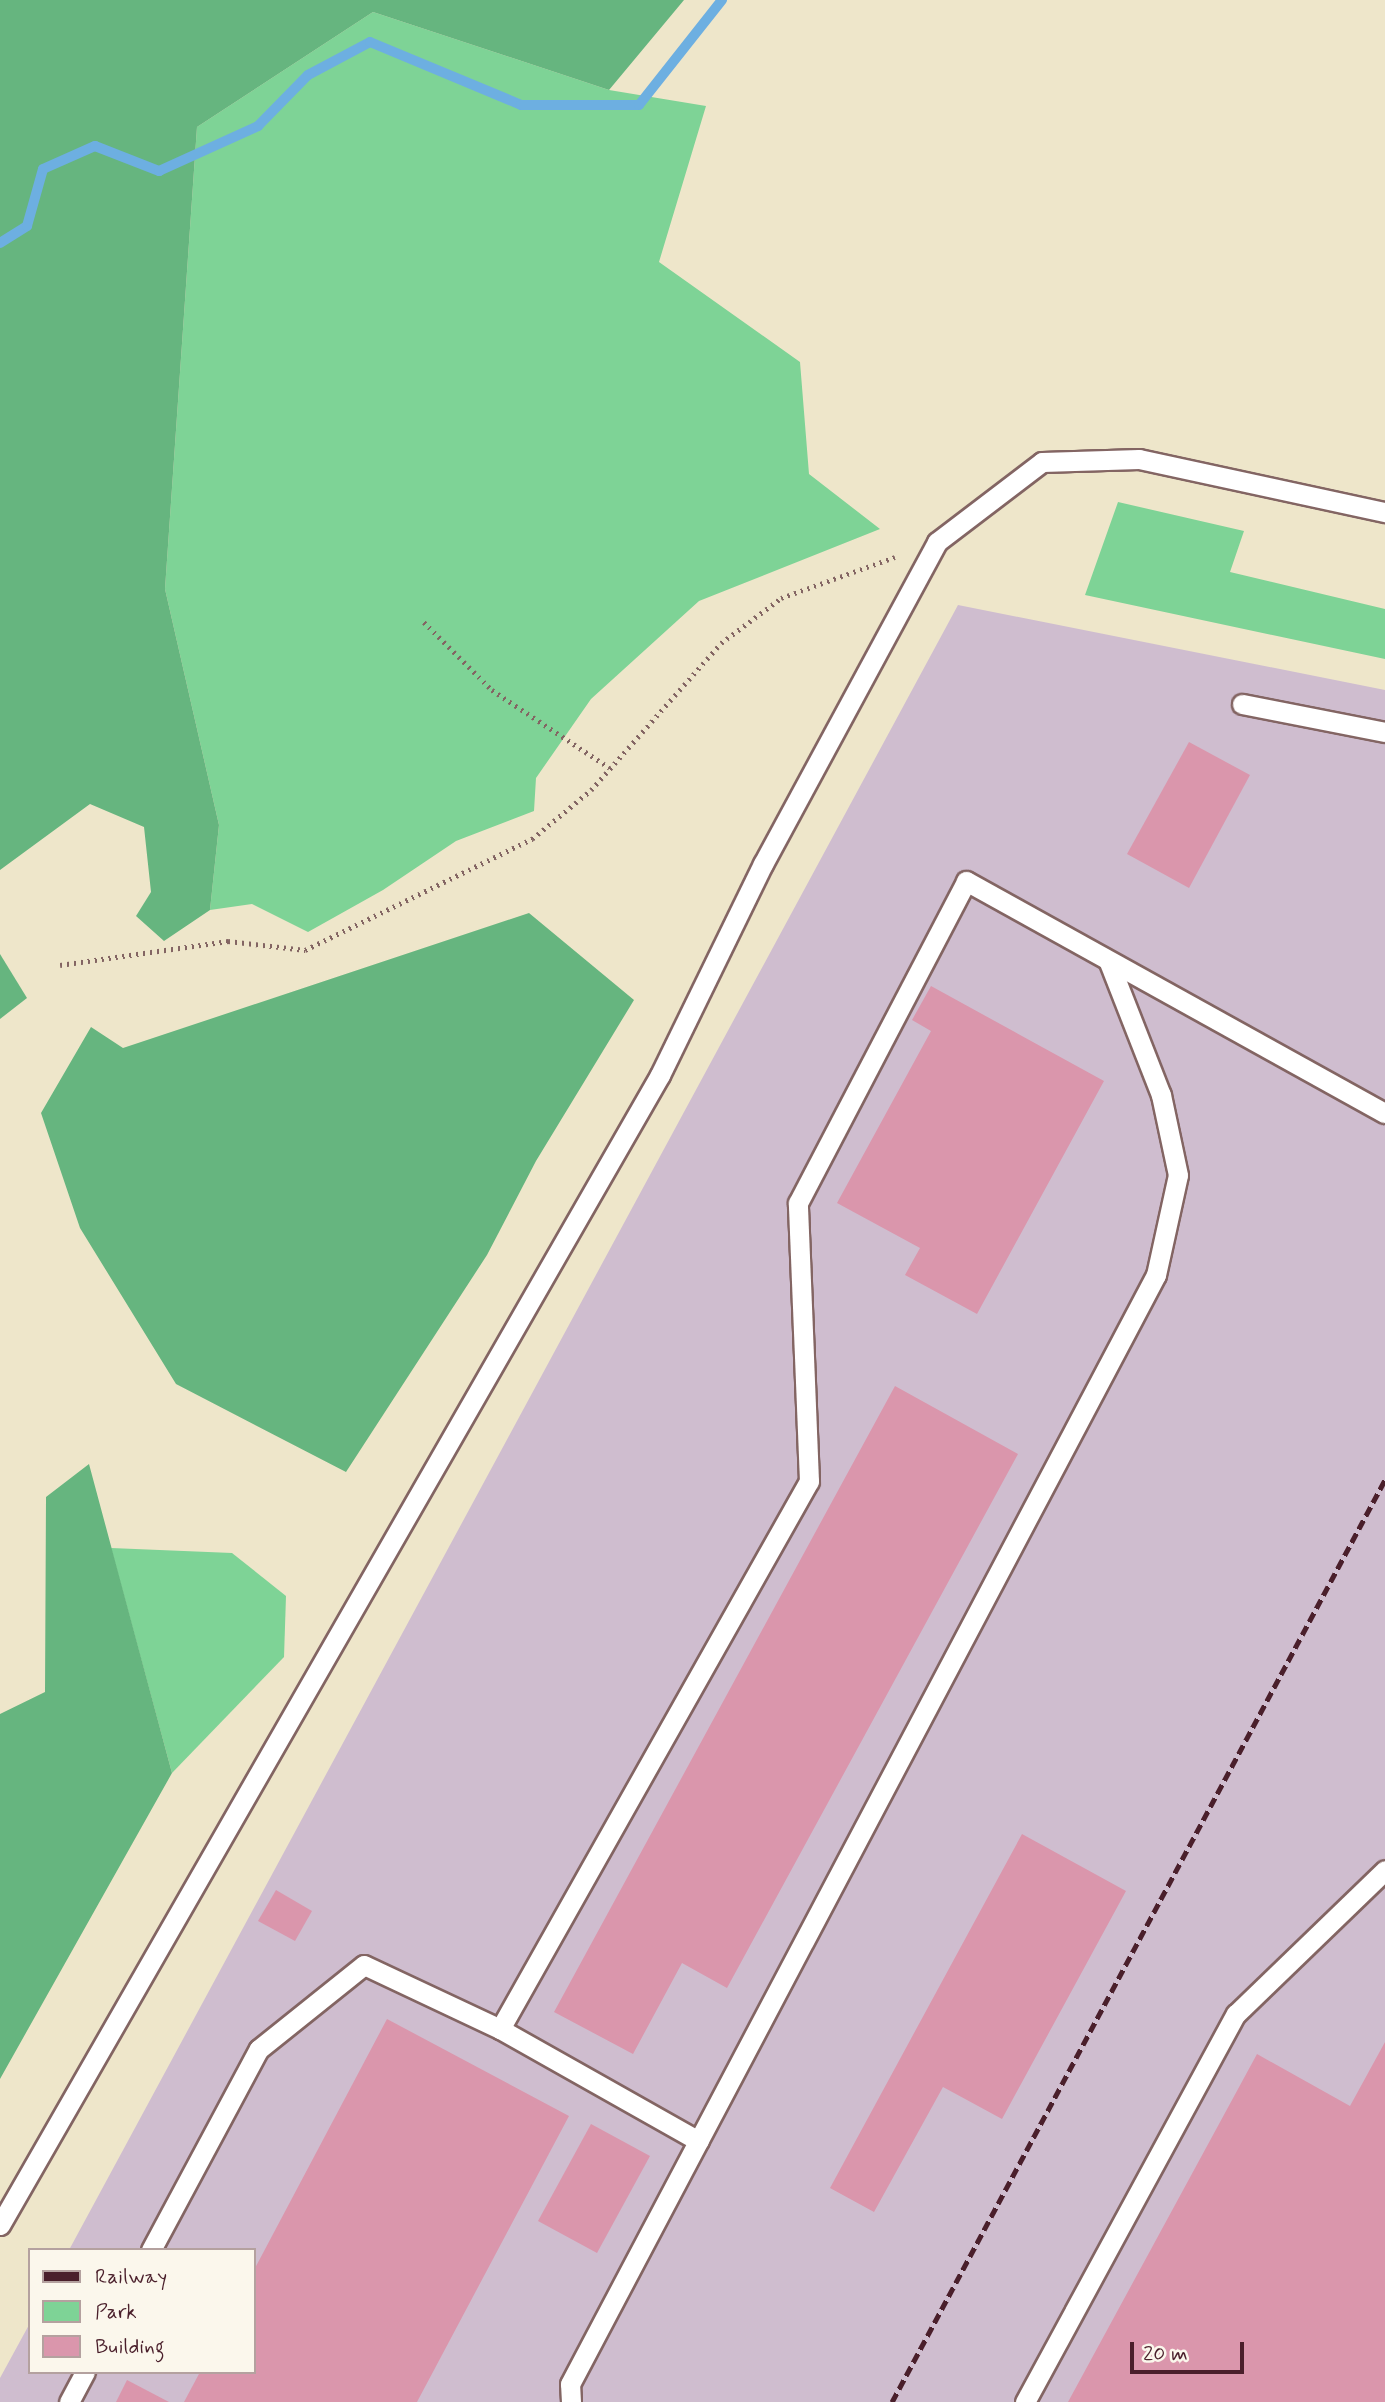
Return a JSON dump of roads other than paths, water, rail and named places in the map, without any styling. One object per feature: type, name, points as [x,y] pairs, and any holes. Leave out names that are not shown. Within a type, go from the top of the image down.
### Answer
[{"type":"lane","points":[[0,2225],[660,1075],[763,864],[937,542],[1042,462],[1139,459],[1385,512]]},
{"type":"lane","points":[[1242,704],[1385,732]]},
{"type":"lane","points":[[500,2029],[809,1481],[798,1203],[965,881],[1385,1113]]},
{"type":"lane","points":[[571,2402],[570,2384],[1156,1275],[1178,1175],[1161,1095],[1109,962]]},
{"type":"lane","points":[[1025,2402],[1236,2014],[1385,1870]]},
{"type":"lane","points":[[152,2248],[259,2049],[365,1965],[500,2029],[699,2141]]},
{"type":"lane","points":[[69,2402],[84,2374]]},
{"type":"waterway","points":[[0,243],[27,226],[43,169],[95,146],[159,171],[258,126],[308,75],[370,42],[521,105],[639,105],[722,0]]},
{"type":"railway","points":[[892,2402],[1385,1480]]}]
